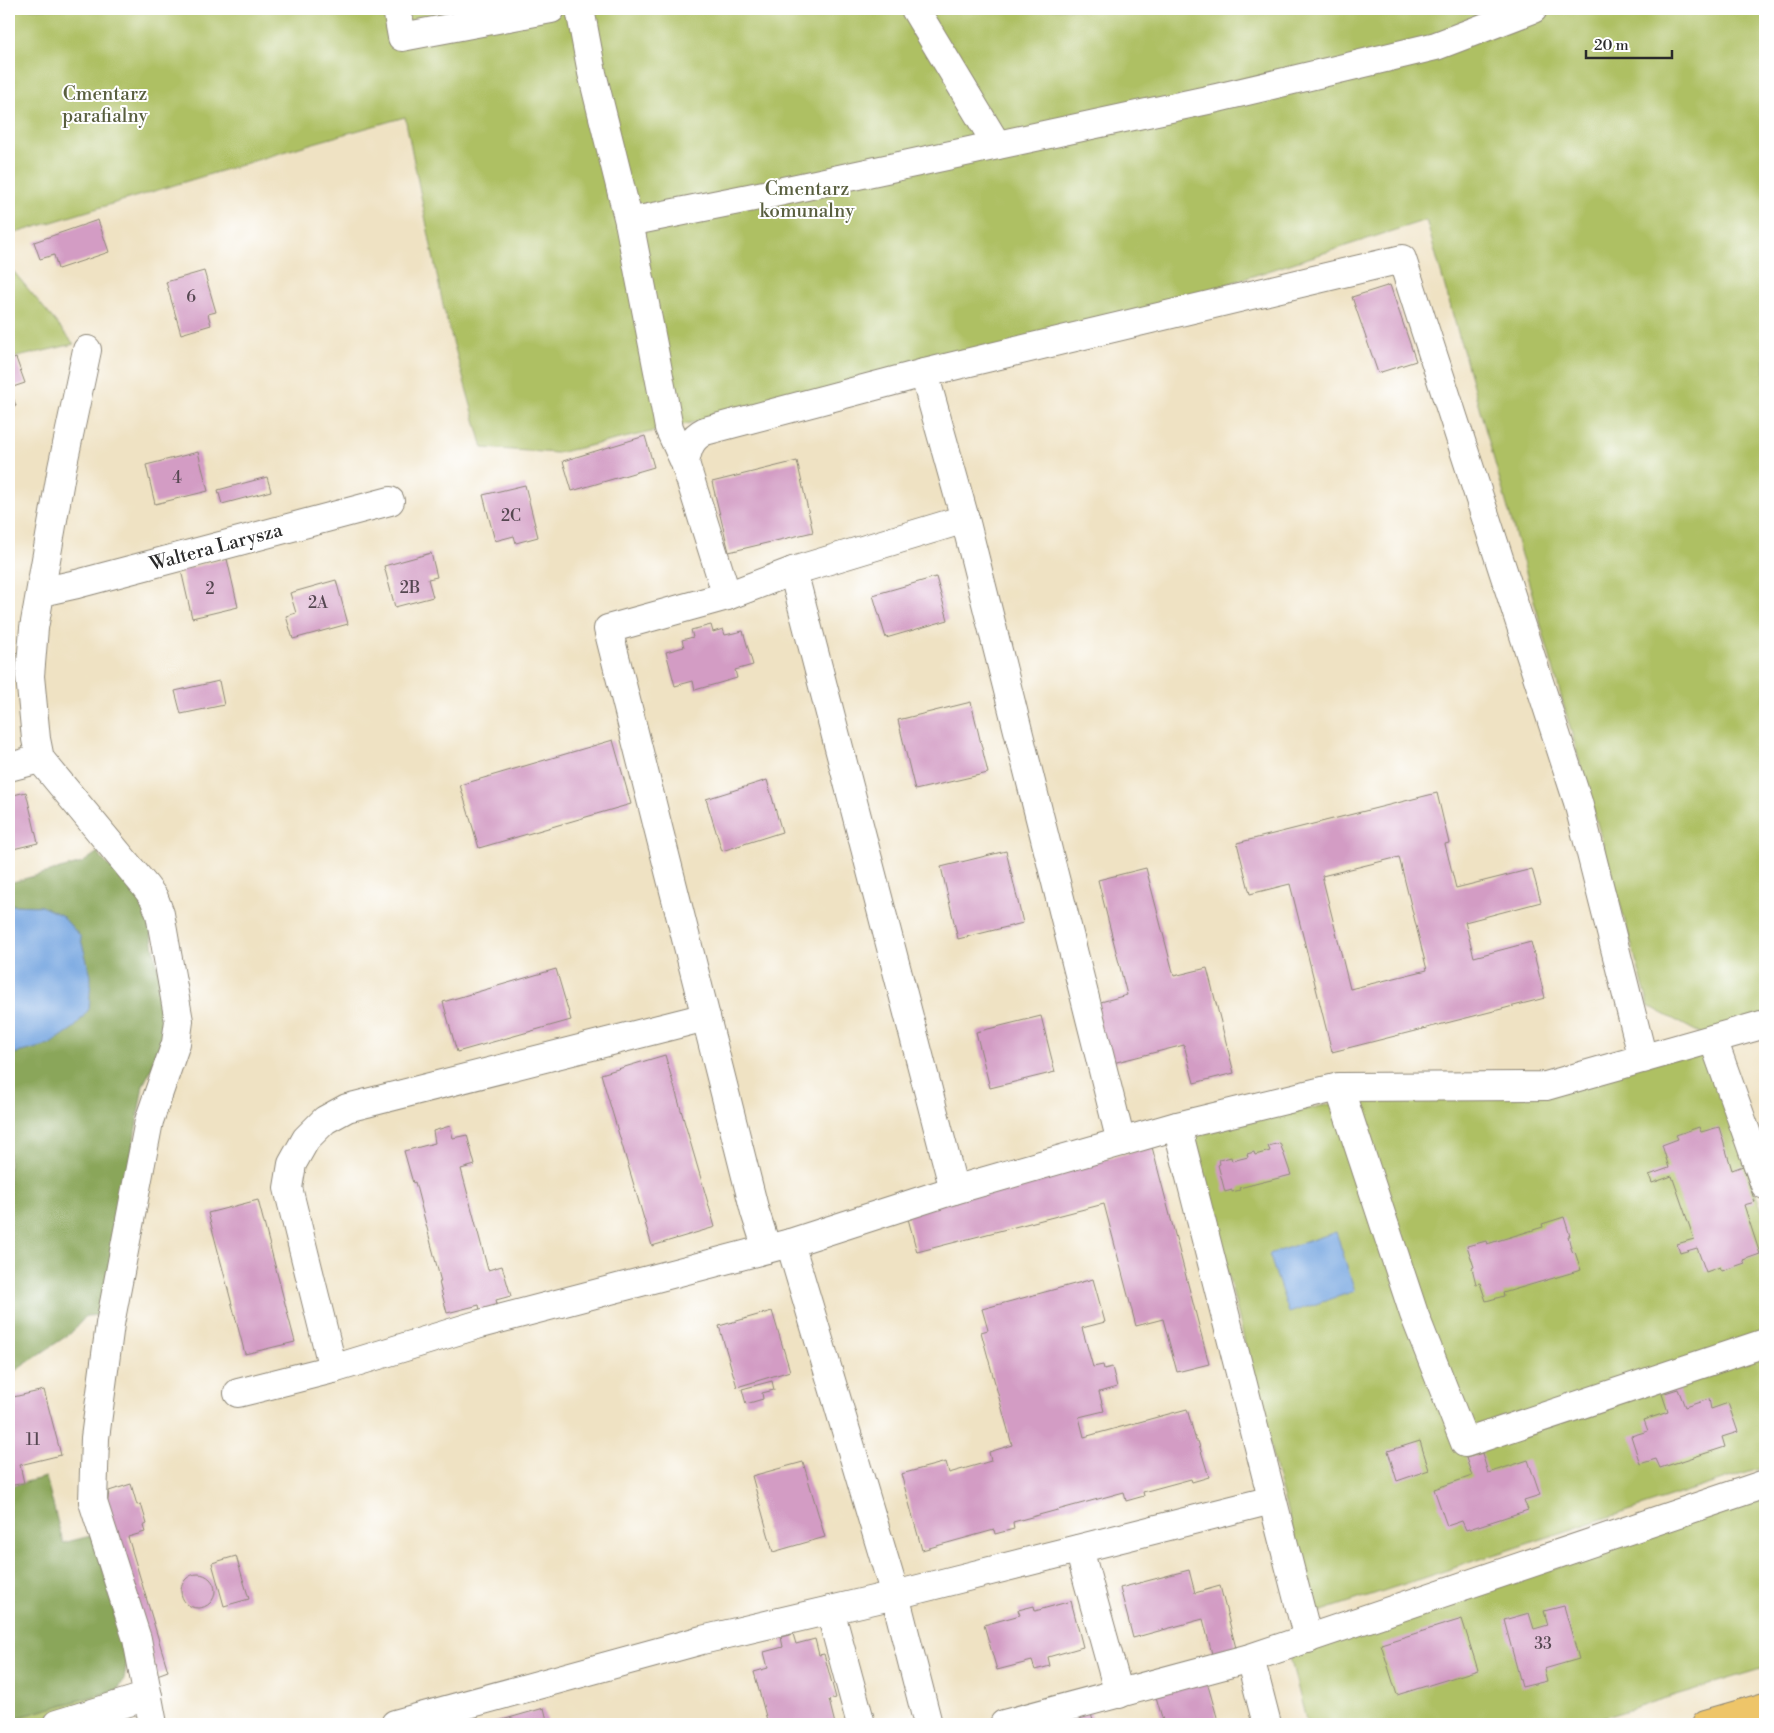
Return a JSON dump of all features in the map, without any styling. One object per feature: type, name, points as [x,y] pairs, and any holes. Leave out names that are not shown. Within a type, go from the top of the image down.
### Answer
[{"type":"main road","points":[[1706,1724],[1765,1707]]},
{"type":"street","points":[[397,9],[402,37],[551,9]]},
{"type":"street","points":[[580,9],[592,73],[629,222],[666,417],[685,463],[727,596]]},
{"type":"street","points":[[915,9],[996,145]]},
{"type":"street","points":[[629,222],[1217,98],[1436,46],[1533,9]]},
{"type":"street","points":[[685,463],[691,442],[696,436],[705,431],[924,373],[1402,259],[1578,802],[1644,1059]]},
{"type":"street","points":[[87,350],[62,468],[34,628],[30,676],[40,759],[154,898],[160,914],[179,1021],[176,1044],[149,1121],[110,1324],[95,1438],[94,1502],[137,1639],[153,1724]]},
{"type":"street","points":[[924,373],[964,519],[1121,1142]]},
{"type":"street","name":"Waltera Larysza","points":[[41,592],[390,501]]},
{"type":"street","points":[[928,1724],[895,1595],[778,1246],[755,1212],[608,630],[727,596],[793,571],[964,519]]},
{"type":"street","points":[[793,571],[954,1190]]},
{"type":"street","points":[[9,767],[40,759]]},
{"type":"street","points":[[333,1369],[288,1188],[292,1164],[306,1140],[325,1120],[347,1108],[706,1017]]},
{"type":"street","points":[[238,1393],[333,1369],[480,1324],[778,1246],[954,1190],[1177,1126],[1339,1087],[1546,1086],[1765,1024]]},
{"type":"street","points":[[1713,1039],[1765,1185]]},
{"type":"street","points":[[1339,1087],[1414,1314],[1465,1443],[1765,1343]]},
{"type":"street","points":[[1177,1126],[1308,1639]]},
{"type":"street","points":[[1004,1724],[1250,1658],[1765,1484]]},
{"type":"street","points":[[395,1724],[702,1640],[895,1595],[1272,1500]]},
{"type":"street","points":[[1079,1549],[1119,1694]]},
{"type":"street","points":[[830,1610],[861,1724]]},
{"type":"street","points":[[1250,1658],[1267,1724]]},
{"type":"street","points":[[57,1724],[148,1696]]},
{"type":"green space","name":"Cmentarz komunalny","points":[[9,9],[1765,9],[1765,1017],[1705,1036],[1649,1006],[1426,220],[1082,331],[557,453],[483,448],[444,310],[405,117],[9,235]]},
{"type":"green space","points":[[9,266],[74,344],[9,359]]},
{"type":"green space","points":[[98,852],[99,856],[145,902],[169,1025],[166,1041],[143,1085],[105,1315],[86,1316],[71,1333],[9,1375],[9,1052],[13,1054],[41,906],[10,905],[9,883],[82,863]]},
{"type":"green space","points":[[1706,1054],[1765,1219],[1765,1466],[1316,1613],[1277,1475],[1194,1134],[1344,1101]]},
{"type":"green space","points":[[46,1477],[63,1543],[94,1535],[127,1660],[124,1680],[118,1689],[9,1720],[9,1486]]},
{"type":"green space","points":[[1765,1497],[1765,1668],[1580,1724],[1307,1724],[1290,1657]]},
{"type":"green space","points":[[118,1689],[119,1695],[39,1724],[9,1724],[9,1720]]},
{"type":"water","points":[[10,905],[41,906],[61,915],[80,936],[91,976],[89,1009],[75,1027],[49,1045],[13,1054],[9,1052]]},
{"type":"water","points":[[1336,1232],[1355,1291],[1289,1313],[1269,1254]]},
{"type":"building","points":[[98,220],[109,252],[58,269],[54,255],[40,259],[34,242]]},
{"type":"building","points":[[204,271],[216,312],[208,314],[211,325],[181,334],[166,282]]},
{"type":"building","points":[[1390,285],[1416,361],[1378,373],[1352,297]]},
{"type":"building","points":[[16,358],[25,383],[10,388],[16,406],[9,408],[9,361]]},
{"type":"building","points":[[645,436],[654,467],[572,491],[563,461]]},
{"type":"building","points":[[198,452],[208,491],[155,504],[146,465]]},
{"type":"building","points":[[797,461],[813,532],[729,552],[712,482]]},
{"type":"building","points":[[267,477],[271,491],[222,504],[218,490]]},
{"type":"building","points":[[525,485],[538,537],[516,543],[514,536],[495,541],[483,495]]},
{"type":"building","points":[[431,553],[437,577],[428,579],[433,597],[395,607],[384,566]]},
{"type":"building","points":[[227,559],[238,607],[192,618],[181,570]]},
{"type":"building","points":[[936,577],[948,620],[886,638],[873,595]]},
{"type":"building","points":[[336,580],[348,624],[293,639],[286,616],[296,613],[290,593]]},
{"type":"building","points":[[711,625],[713,632],[723,629],[725,635],[743,631],[753,665],[735,670],[737,678],[695,690],[693,681],[675,686],[666,652],[684,647],[682,640],[693,637],[691,630]]},
{"type":"building","points":[[219,681],[224,705],[181,714],[175,691]]},
{"type":"building","points":[[971,702],[988,773],[915,790],[898,720]]},
{"type":"building","points":[[613,740],[631,804],[479,848],[460,785]]},
{"type":"building","points":[[767,780],[782,832],[722,851],[706,799]]},
{"type":"building","points":[[26,792],[38,843],[9,850],[9,796]]},
{"type":"building","points":[[1437,793],[1449,843],[1445,844],[1456,888],[1532,869],[1541,902],[1465,922],[1474,957],[1531,942],[1545,998],[1332,1052],[1290,884],[1250,894],[1237,843]],"holes":[[[1399,857],[1427,970],[1350,989],[1322,876]]]},
{"type":"building","points":[[1006,851],[1023,923],[958,939],[941,867]]},
{"type":"building","points":[[1146,868],[1174,976],[1207,968],[1234,1073],[1194,1083],[1184,1045],[1109,1064],[1093,1004],[1127,995],[1098,880]]},
{"type":"building","points":[[556,969],[571,1020],[457,1052],[443,1002]]},
{"type":"building","points":[[1041,1016],[1055,1072],[990,1088],[976,1032]]},
{"type":"building","points":[[665,1055],[715,1227],[652,1246],[601,1074]]},
{"type":"building","points":[[450,1126],[453,1138],[467,1135],[475,1165],[461,1169],[488,1270],[502,1266],[511,1296],[496,1300],[499,1311],[481,1316],[479,1305],[447,1313],[439,1282],[441,1282],[415,1182],[413,1183],[404,1151],[435,1143],[433,1131]]},
{"type":"building","points":[[1699,1127],[1701,1132],[1719,1127],[1732,1170],[1743,1166],[1755,1202],[1744,1205],[1760,1254],[1743,1260],[1745,1263],[1722,1271],[1720,1267],[1706,1272],[1697,1248],[1680,1253],[1677,1244],[1694,1239],[1672,1176],[1652,1183],[1649,1175],[1669,1168],[1662,1145],[1678,1139],[1676,1135]]},
{"type":"building","points":[[1280,1143],[1291,1175],[1239,1188],[1240,1190],[1225,1192],[1218,1165],[1220,1164],[1219,1160],[1231,1157],[1232,1161],[1248,1157],[1247,1154],[1254,1152],[1255,1155],[1270,1151],[1268,1146]]},
{"type":"building","points":[[1152,1147],[1209,1364],[1177,1372],[1163,1319],[1136,1326],[1104,1204],[917,1252],[906,1211]]},
{"type":"building","points":[[258,1200],[295,1342],[245,1354],[208,1213]]},
{"type":"building","points":[[1564,1217],[1570,1236],[1568,1236],[1571,1248],[1573,1253],[1575,1252],[1581,1270],[1503,1293],[1504,1296],[1486,1301],[1480,1283],[1476,1284],[1472,1268],[1474,1267],[1467,1246],[1486,1241],[1487,1244],[1543,1227],[1542,1224]]},
{"type":"building","points":[[1093,1279],[1105,1322],[1082,1328],[1093,1367],[1103,1365],[1104,1369],[1112,1367],[1117,1387],[1099,1392],[1104,1411],[1079,1417],[1084,1437],[1187,1409],[1209,1477],[1192,1482],[1191,1479],[1143,1492],[1144,1496],[1126,1501],[1124,1492],[1013,1522],[1014,1529],[995,1534],[994,1530],[922,1550],[901,1474],[946,1462],[949,1473],[991,1461],[989,1452],[1012,1445],[981,1332],[988,1330],[982,1309]]},
{"type":"building","points":[[772,1311],[790,1371],[737,1387],[719,1326]]},
{"type":"building","points":[[772,1381],[774,1390],[762,1393],[763,1399],[746,1404],[742,1389]]},
{"type":"building","points":[[1678,1389],[1685,1407],[1709,1399],[1711,1409],[1728,1403],[1738,1432],[1722,1437],[1725,1447],[1660,1468],[1656,1459],[1640,1464],[1631,1436],[1648,1431],[1644,1420],[1668,1412],[1662,1394]]},
{"type":"building","points":[[44,1390],[61,1455],[20,1465],[24,1483],[9,1486],[9,1425],[13,1424],[9,1408],[9,1398]]},
{"type":"building","points":[[1420,1441],[1429,1470],[1397,1481],[1388,1451]]},
{"type":"building","points":[[1482,1453],[1488,1473],[1528,1460],[1540,1495],[1524,1500],[1528,1510],[1466,1530],[1462,1521],[1447,1526],[1434,1489],[1472,1476],[1466,1458]]},
{"type":"building","points":[[803,1462],[825,1537],[773,1552],[752,1476]]},
{"type":"building","points":[[131,1484],[137,1505],[141,1504],[147,1524],[143,1526],[145,1532],[128,1537],[168,1671],[157,1675],[107,1507],[109,1491]]},
{"type":"building","points":[[236,1556],[249,1599],[224,1606],[212,1563]]},
{"type":"building","points":[[1189,1570],[1195,1593],[1220,1586],[1236,1648],[1212,1654],[1203,1619],[1133,1638],[1120,1588]]},
{"type":"building","points":[[198,1574],[205,1575],[210,1579],[214,1584],[214,1598],[210,1603],[205,1607],[198,1608],[191,1607],[186,1603],[182,1598],[181,1591],[182,1584],[186,1579],[191,1575]]},
{"type":"building","points":[[1071,1601],[1083,1647],[1048,1657],[1050,1666],[1035,1670],[1032,1661],[997,1670],[984,1625],[1020,1615],[1018,1610],[1034,1606],[1035,1611]]},
{"type":"building","points":[[1564,1606],[1579,1659],[1544,1669],[1547,1681],[1522,1687],[1504,1620],[1529,1613],[1534,1629],[1548,1625],[1544,1611]]},
{"type":"building","points":[[1462,1619],[1478,1670],[1397,1695],[1381,1644]]},
{"type":"building","points":[[793,1634],[796,1644],[815,1639],[819,1655],[824,1654],[836,1698],[829,1700],[835,1724],[768,1724],[754,1672],[768,1668],[764,1652],[783,1647],[781,1637]]},
{"type":"building","points":[[1205,1675],[1219,1724],[1153,1724],[1163,1721],[1154,1690]]},
{"type":"building","points":[[1089,1707],[1094,1724],[1039,1724]]},
{"type":"building","points":[[544,1708],[548,1724],[495,1724],[495,1722]]},
{"type":"park label","name":"Cmentarz parafialny","points":[[105,105]]}]
